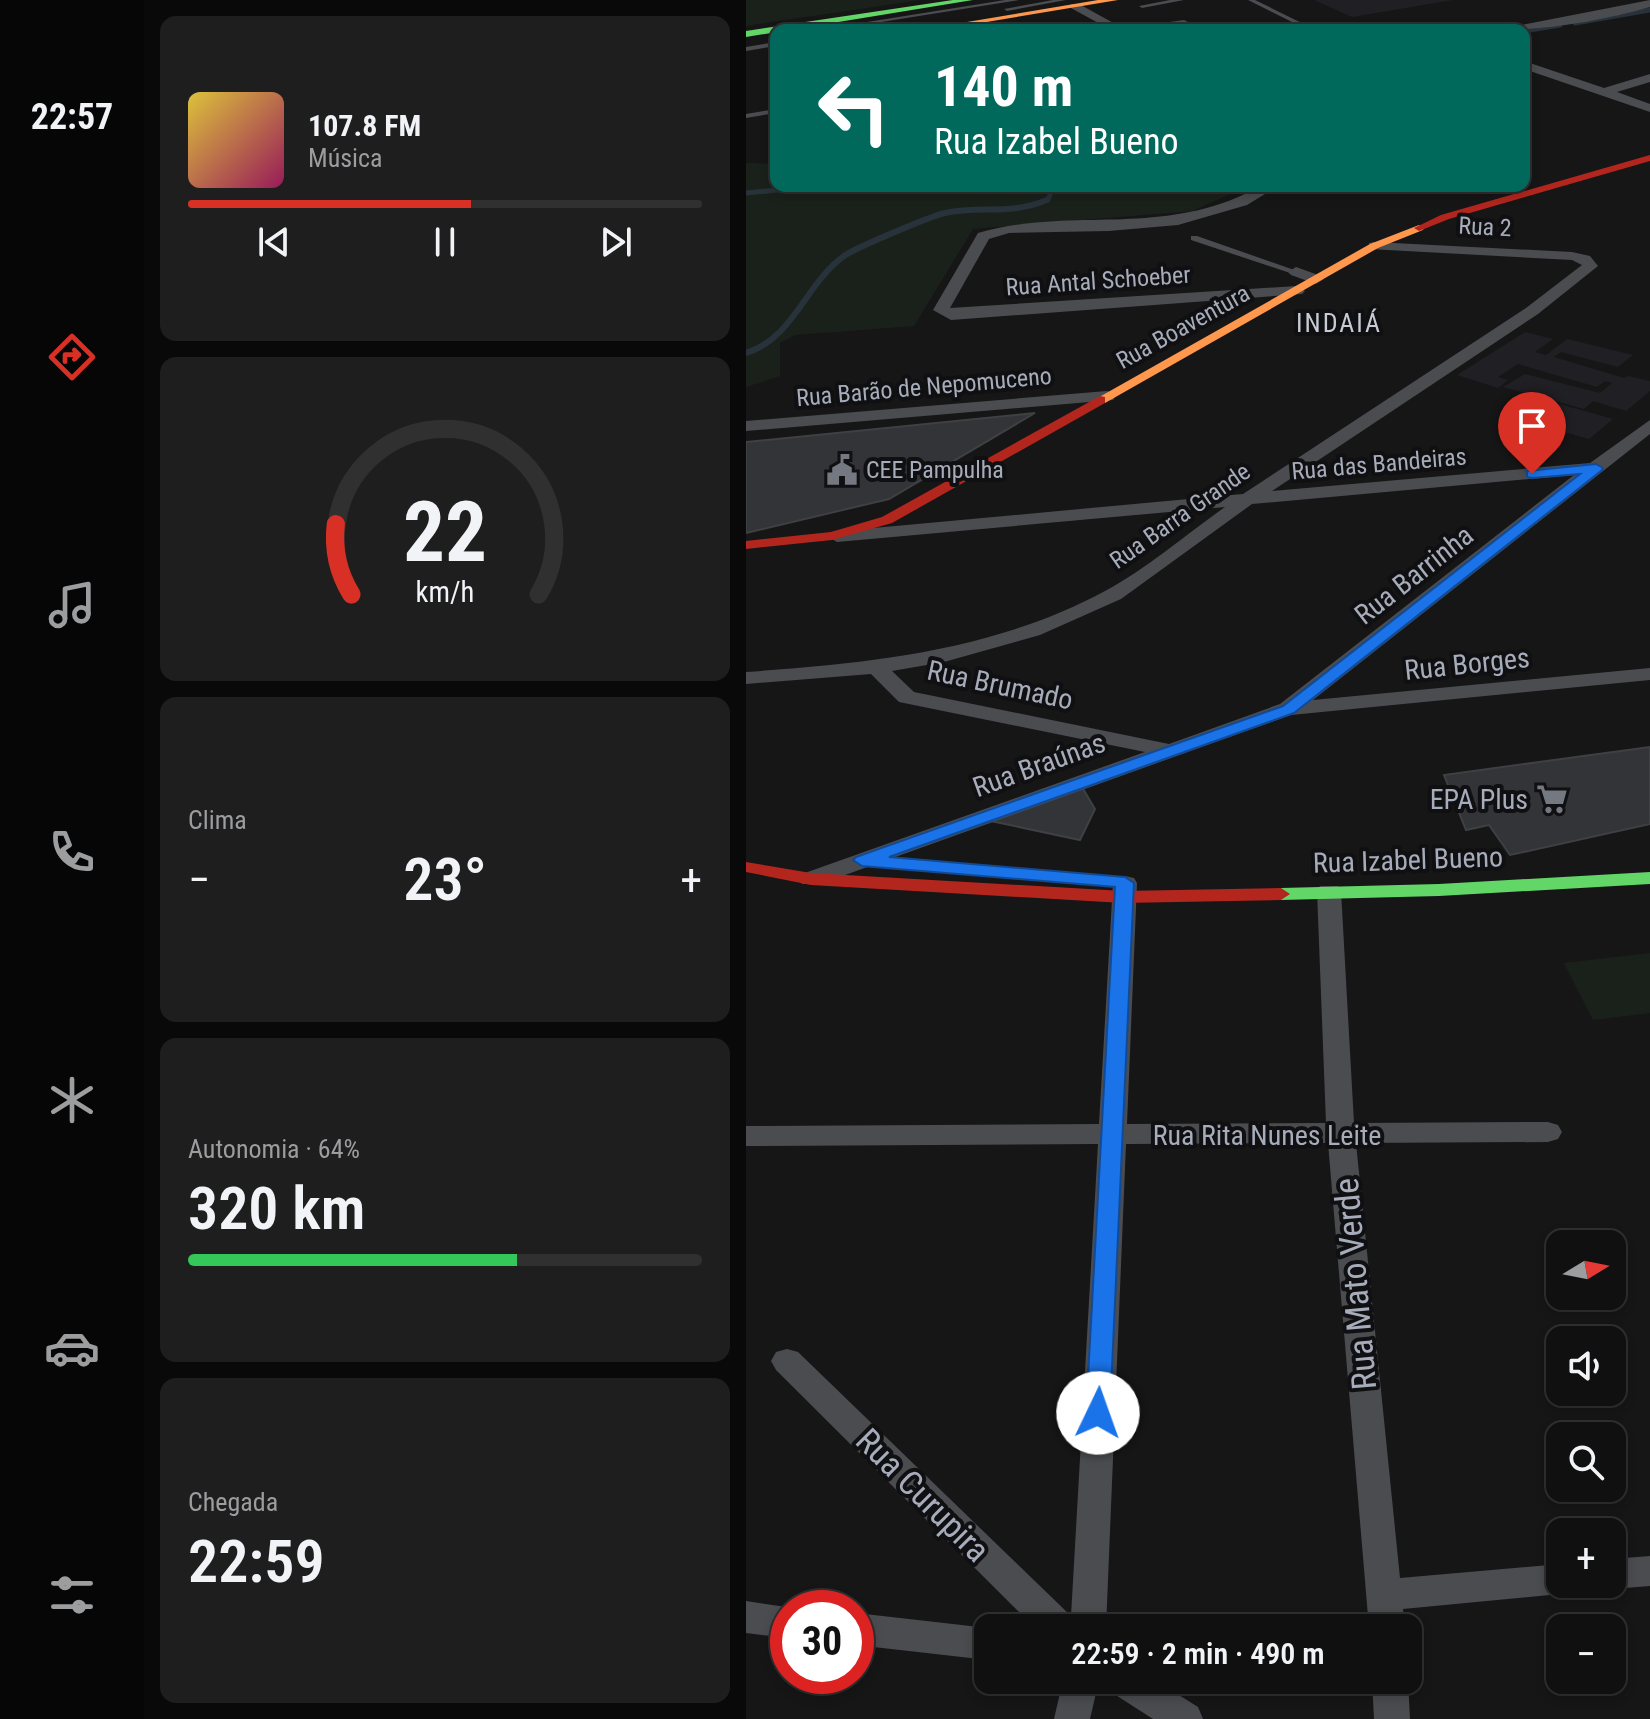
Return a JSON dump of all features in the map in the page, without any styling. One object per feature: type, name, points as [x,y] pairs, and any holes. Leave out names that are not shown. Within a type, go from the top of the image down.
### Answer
[{"type":"main road","points":[[812,24],[969,0]]},
{"type":"main road","points":[[957,24],[1069,3],[1114,0]]},
{"type":"main road","points":[[746,34],[770,30]]},
{"type":"main road","points":[[746,59],[770,55]]},
{"type":"main road","name":"Rua Boaventura","points":[[746,545],[832,536],[887,520],[1107,396],[1296,282],[1316,279],[1374,246],[1445,217],[1650,158]]},
{"type":"main road","name":"Rua Izabel Bueno","points":[[746,856],[811,865],[1182,895],[1439,890],[1645,875]]},
{"type":"main road","points":[[862,860],[905,864]]},
{"type":"main road","name":"Rua Izabel Bueno","points":[[746,867],[811,865]]},
{"type":"main road","name":"Rua Izabel Bueno","points":[[1021,872],[1124,890]]},
{"type":"street","points":[[1620,0],[1635,8]]},
{"type":"street","points":[[1530,25],[1635,8],[1649,1]]},
{"type":"street","points":[[1069,3],[1109,24]]},
{"type":"street","points":[[1530,36],[1650,15]]},
{"type":"street","points":[[1530,67],[1650,108]]},
{"type":"street","points":[[1605,92],[1650,78]]},
{"type":"street","name":"Rua Antal Schoeber","points":[[1262,192],[1207,216],[1146,224],[996,231],[983,236],[941,310],[951,315],[1296,282]]},
{"type":"street","name":"Rua 2","points":[[1374,246],[1572,256],[1585,259],[1590,266]]},
{"type":"street","name":"Rua Barra Grande","points":[[746,678],[876,667],[944,656],[1033,631],[1114,595],[1245,501],[1532,311],[1590,266]]},
{"type":"street","name":"Rua Barão de Nepomuceno","points":[[746,426],[1107,396]]},
{"type":"street","name":"Rua Barrinha","points":[[1288,709],[1650,425]]},
{"type":"street","name":"Rua das Bandeiras","points":[[832,536],[1596,468]]},
{"type":"street","name":"Rua Brumado","points":[[876,667],[907,697],[1170,751]]},
{"type":"street","name":"Rua Borges","points":[[1288,709],[1650,674]]},
{"type":"street","name":"Rua Braúnas","points":[[811,865],[862,860],[1288,709]]},
{"type":"street","points":[[1089,1614],[1124,890]]},
{"type":"street","name":"Rua Mato Verde","points":[[1329,891],[1341,1134],[1386,1612]]},
{"type":"street","name":"Rua Rita Nunes Leite","points":[[746,1136],[1548,1132]]},
{"type":"street","name":"Rua Curupira","points":[[787,1361],[1045,1614]]},
{"type":"street","points":[[1626,1573],[1650,1571]]},
{"type":"street","points":[[1386,1612],[1546,1582]]},
{"type":"street","points":[[746,1617],[770,1620]]},
{"type":"street","points":[[874,1631],[974,1642]]},
{"type":"street","points":[[1072,1719],[1078,1694]]},
{"type":"street","points":[[1146,1694],[1185,1719]]},
{"type":"street","points":[[1391,1694],[1392,1719]]},
{"type":"lane","points":[[859,24],[1016,0]]},
{"type":"lane","points":[[1142,6],[1181,0]]},
{"type":"lane","points":[[1251,0],[1301,24]]},
{"type":"lane","points":[[913,24],[1069,3]]},
{"type":"lane","points":[[1158,24],[1177,21],[1185,24]]},
{"type":"lane","points":[[746,41],[770,38]]},
{"type":"lane","points":[[746,49],[770,45]]},
{"type":"lane","points":[[746,116],[770,112]]},
{"type":"lane","points":[[1194,238],[1296,282]]},
{"type":"shaded area","points":[[746,0],[921,0],[746,26]]},
{"type":"shaded area","points":[[1314,0],[1453,0],[1352,17]]},
{"type":"shaded area","points":[[746,163],[770,164],[770,192],[1235,192],[1192,211],[973,229],[914,326],[795,335],[780,343],[780,376],[746,387]]},
{"type":"shaded area","points":[[1525,332],[1553,339],[1535,352],[1546,355],[1567,339],[1633,355],[1618,367],[1561,352],[1554,357],[1624,378],[1628,376],[1650,381],[1650,391],[1626,411],[1593,401],[1584,409],[1503,387],[1525,374],[1600,393],[1612,383],[1605,381],[1597,387],[1518,364],[1498,377],[1508,380],[1498,388],[1457,375]]},
{"type":"shaded area","points":[[1538,398],[1613,419],[1589,439],[1513,418]]},
{"type":"shaded area","points":[[1650,953],[1650,1013],[1593,1020],[1564,963]]},
{"type":"building","name":"CEE Pampulha","points":[[1035,413],[889,499],[746,533],[746,442]]},
{"type":"building","name":"EPA Plus","points":[[1650,747],[1650,824],[1510,855],[1489,825],[1466,830],[1444,775]]},
{"type":"building","points":[[1082,787],[1095,809],[1080,840],[986,820]]},
{"type":"waterway","points":[[1575,23],[1650,10]]},
{"type":"waterway","points":[[1530,30],[1560,25]]},
{"type":"waterway","points":[[746,193],[770,191]]},
{"type":"waterway","points":[[1042,202],[1048,200],[1051,192]]},
{"type":"waterway","points":[[746,353],[776,335],[819,281],[851,252],[945,213],[1019,208],[1047,200]]},
{"type":"traffic: fast","points":[[812,24],[969,0]]},
{"type":"traffic: fast","points":[[746,34],[770,30]]},
{"type":"traffic: fast","points":[[1281,894],[1439,890],[1650,878]]},
{"type":"traffic: slow","points":[[961,24],[1114,0]]},
{"type":"traffic: slow","points":[[1100,400],[1374,246],[1419,228]]},
{"type":"traffic: jam","points":[[1419,228],[1445,217],[1650,158]]},
{"type":"traffic: jam","points":[[746,545],[832,536],[887,520],[1100,400]]},
{"type":"traffic: jam","points":[[746,867],[811,879],[1123,897],[1281,894]]},
{"type":"place","name":"CEE Pampulha","points":[[842,470]]},
{"type":"place","name":"EPA Plus","points":[[1552,799]]},
{"type":"district","name":"INDAIÁ","points":[[1339,323]]},
{"type":"route","points":[[1098,1413],[1125,883],[862,860],[1288,709],[1596,468],[1532,474]]}]
